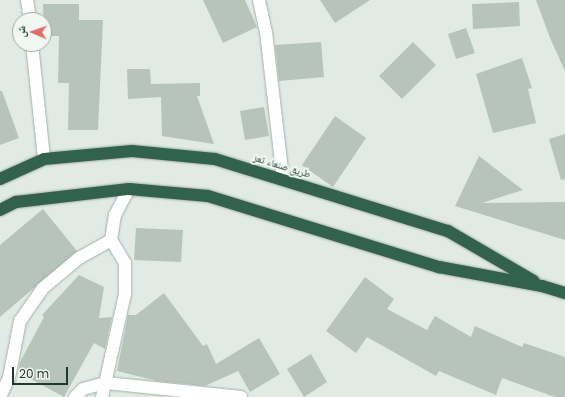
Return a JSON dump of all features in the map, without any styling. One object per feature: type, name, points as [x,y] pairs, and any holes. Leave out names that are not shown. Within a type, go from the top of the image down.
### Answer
[{"type":"highway","name":"طريق صنعاء تعز","points":[[0,179],[44,159],[132,151],[215,159],[448,231],[542,286]]},
{"type":"highway","name":"طريق صنعاء تعز","points":[[0,210],[16,202],[129,189],[208,196],[439,267],[542,286],[565,293]]},
{"type":"street","points":[[27,0],[29,12]]},
{"type":"street","points":[[259,0],[266,32],[283,179]]},
{"type":"street","points":[[33,52],[44,159]]},
{"type":"street","points":[[102,397],[125,294],[125,264],[111,240],[114,215],[129,189]]},
{"type":"street","points":[[0,397],[9,378],[20,322],[43,288],[79,258],[111,240]]},
{"type":"street","points":[[75,397],[83,389],[106,383],[184,394],[241,397]]},
{"type":"building","points":[[203,0],[245,0],[257,27],[223,43]]},
{"type":"building","points":[[320,0],[370,0],[335,23]]},
{"type":"building","points":[[536,0],[565,0],[565,71],[550,38]]},
{"type":"building","points":[[519,2],[520,26],[473,29],[472,4]]},
{"type":"building","points":[[43,4],[79,4],[79,20],[103,20],[98,130],[68,130],[69,83],[58,83],[59,36],[52,36],[52,12],[43,12]]},
{"type":"building","points":[[466,28],[475,53],[456,59],[448,34]]},
{"type":"building","points":[[321,42],[324,77],[279,81],[275,45]]},
{"type":"building","points":[[413,42],[436,65],[402,99],[379,76]]},
{"type":"building","points":[[522,58],[532,88],[528,89],[536,123],[493,133],[476,74]]},
{"type":"building","points":[[127,69],[150,69],[151,84],[200,83],[200,96],[197,96],[214,144],[162,136],[161,97],[128,99]]},
{"type":"building","points":[[0,91],[2,91],[19,138],[0,145]]},
{"type":"building","points":[[264,107],[269,136],[245,140],[240,111]]},
{"type":"building","points":[[335,116],[366,138],[333,187],[302,165]]},
{"type":"building","points":[[565,134],[565,179],[561,180],[549,139]]},
{"type":"building","points":[[479,156],[523,190],[482,203],[565,202],[565,240],[455,206]]},
{"type":"building","points":[[43,209],[77,251],[0,317],[0,245]]},
{"type":"building","points":[[136,228],[183,230],[181,262],[134,260]]},
{"type":"building","points":[[79,275],[104,287],[99,318],[112,317],[105,349],[94,343],[64,397],[18,372],[20,362],[44,317],[42,315]]},
{"type":"building","points":[[365,277],[394,299],[387,309],[427,330],[435,316],[471,337],[475,326],[522,347],[524,343],[565,357],[565,397],[555,397],[502,378],[496,395],[439,371],[436,376],[367,337],[356,353],[326,331]]},
{"type":"building","points":[[164,293],[203,346],[207,344],[216,364],[259,338],[280,374],[250,392],[238,371],[205,386],[157,381],[117,371],[128,315],[136,315]]},
{"type":"building","points":[[311,354],[327,382],[304,397],[287,369]]}]
